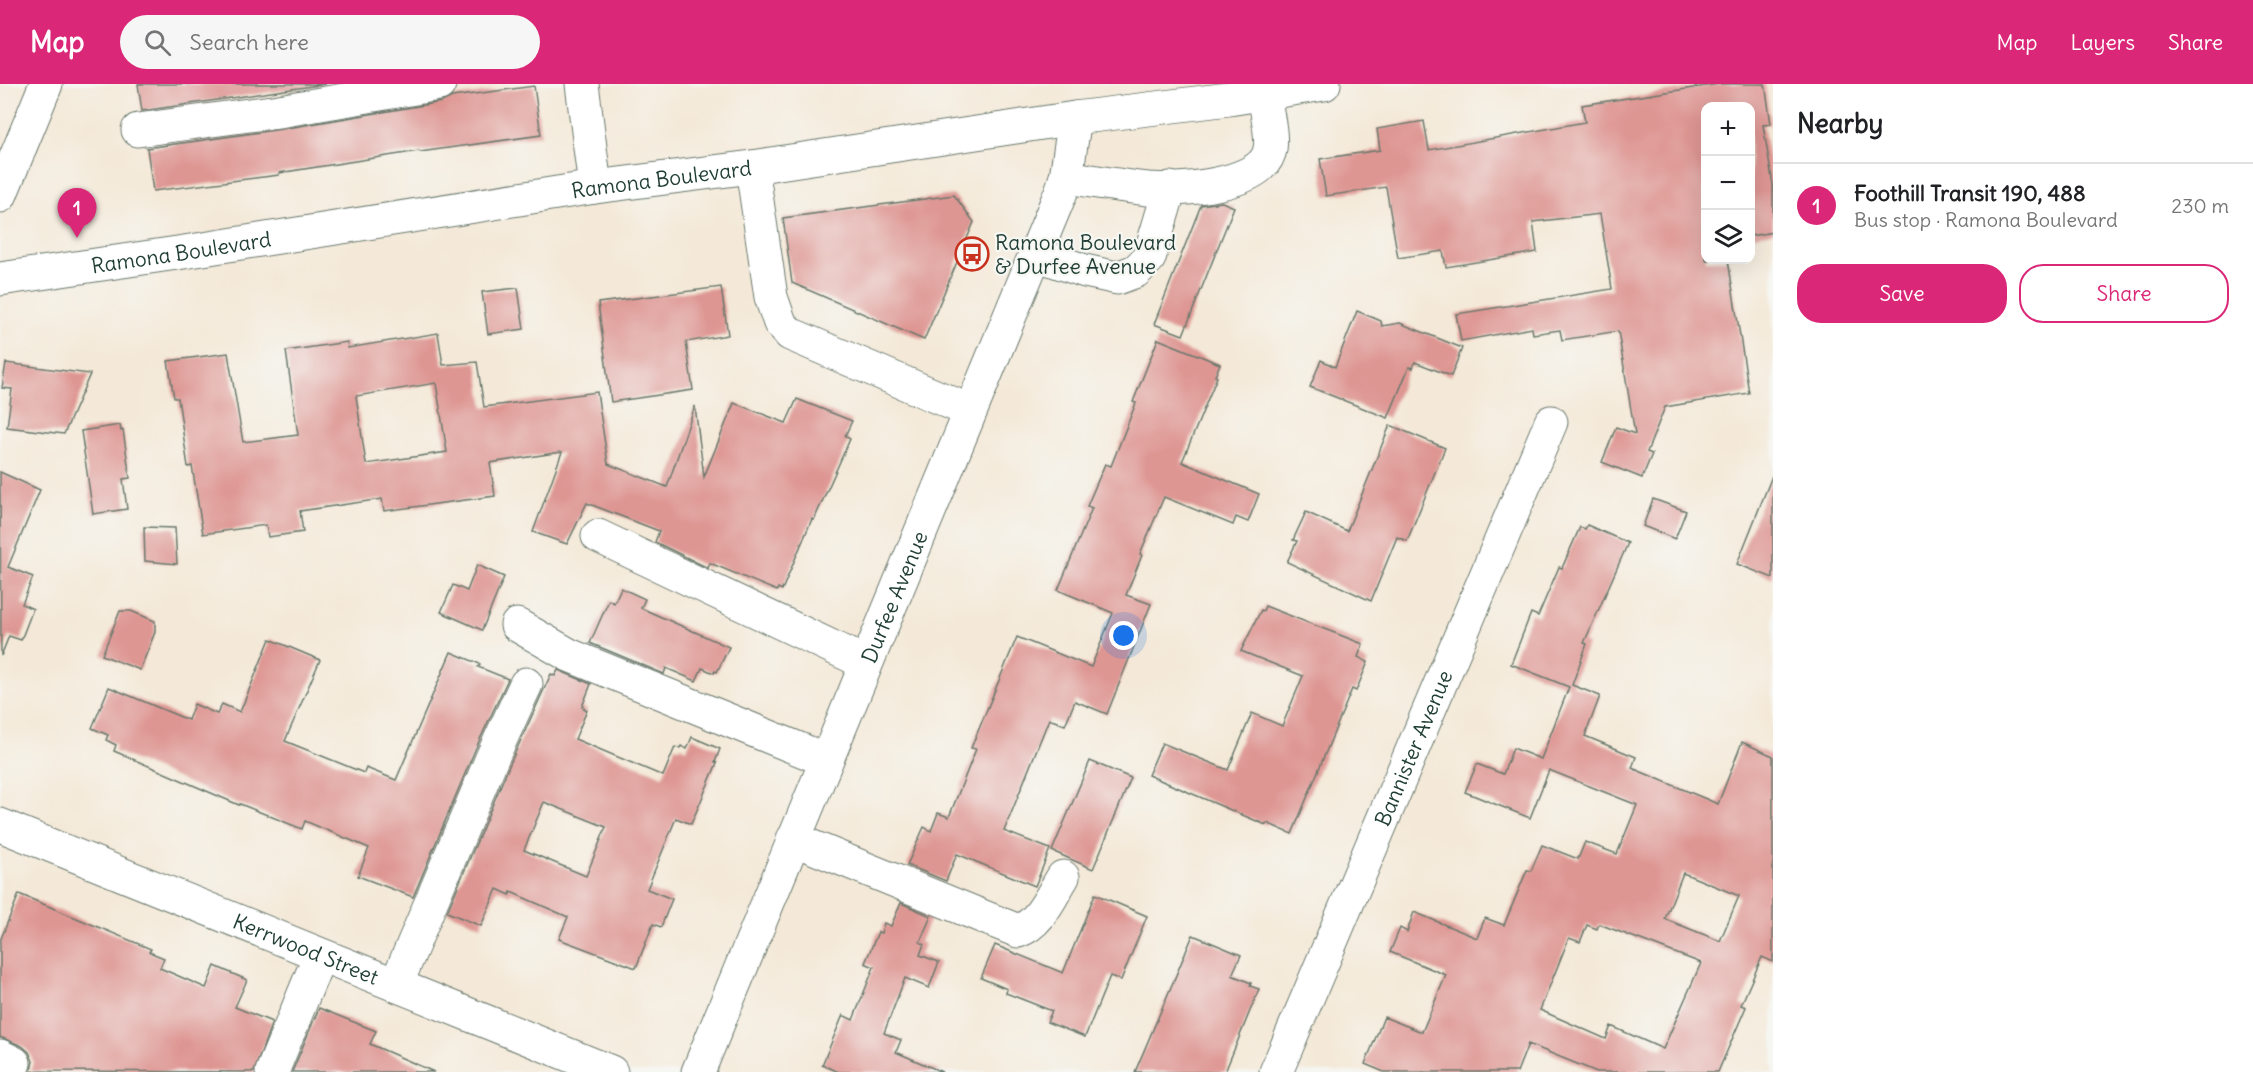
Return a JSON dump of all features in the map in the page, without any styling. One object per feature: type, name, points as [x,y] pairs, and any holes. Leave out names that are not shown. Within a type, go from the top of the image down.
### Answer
[{"type":"main road","points":[[0,196],[46,84]]},
{"type":"main road","points":[[138,130],[279,111],[439,84]]},
{"type":"main road","points":[[582,84],[596,187]]},
{"type":"main road","name":"Ramona Boulevard","points":[[0,279],[596,187],[752,167],[1075,118],[1324,84]]},
{"type":"main road","points":[[1066,177],[1149,189],[1205,185],[1242,178],[1260,168],[1269,154],[1271,144],[1264,94]]},
{"type":"main road","name":"Durfee Avenue","points":[[698,1072],[1066,177],[1075,118]]},
{"type":"main road","points":[[752,167],[771,297],[780,323],[790,334],[970,411]]},
{"type":"main road","points":[[1035,254],[1085,271],[1117,278],[1136,271],[1149,258],[1170,188]]},
{"type":"main road","name":"Bannister Avenue","points":[[1276,1072],[1551,422]]},
{"type":"main road","points":[[598,536],[866,663]]},
{"type":"main road","points":[[517,625],[569,655],[826,760]]},
{"type":"main road","points":[[396,985],[526,684]]},
{"type":"main road","name":"Kerrwood Street","points":[[0,825],[611,1072]]},
{"type":"main road","points":[[793,839],[1018,931],[1034,922],[1063,877]]},
{"type":"main road","points":[[272,1072],[320,955]]},
{"type":"building","points":[[138,84],[326,84],[142,111]]},
{"type":"building","points":[[1719,84],[1765,84],[1771,124],[1763,125],[1773,185],[1773,232],[1755,235],[1755,102],[1701,102],[1701,264],[1729,264],[1749,393],[1665,407],[1647,452],[1652,454],[1642,478],[1602,462],[1616,427],[1635,434],[1618,331],[1562,340],[1560,330],[1533,334],[1532,328],[1461,341],[1456,314],[1612,289],[1600,214],[1533,222],[1537,252],[1446,267],[1443,251],[1398,258],[1386,187],[1326,196],[1320,159],[1380,150],[1377,129],[1424,121],[1429,150],[1585,122],[1582,105]]},
{"type":"building","points":[[534,86],[541,135],[419,151],[279,173],[279,175],[153,191],[147,148],[282,129],[442,102],[452,97]]},
{"type":"building","points":[[954,195],[974,222],[924,340],[792,283],[783,218]]},
{"type":"building","points":[[1222,202],[1234,207],[1183,335],[1154,324],[1201,205]]},
{"type":"building","points":[[721,287],[728,335],[686,342],[693,390],[611,402],[598,303]]},
{"type":"building","points":[[518,288],[524,329],[488,334],[482,292]]},
{"type":"building","points":[[1357,311],[1381,321],[1382,326],[1400,323],[1462,348],[1451,376],[1415,362],[1413,368],[1409,367],[1388,418],[1310,387],[1321,360],[1335,367]]},
{"type":"building","points":[[438,333],[443,365],[477,362],[484,407],[597,392],[608,464],[667,487],[695,406],[704,477],[734,403],[786,423],[797,399],[852,421],[845,436],[850,439],[782,590],[778,588],[777,591],[710,563],[708,568],[655,542],[659,531],[587,503],[567,544],[533,532],[562,452],[490,463],[495,496],[384,511],[382,499],[300,511],[303,532],[268,537],[266,525],[203,534],[192,466],[188,467],[178,398],[174,398],[168,361],[228,353],[243,442],[298,435],[286,351],[347,342],[348,348]],"holes":[[[436,383],[447,452],[366,464],[356,396]]]},
{"type":"building","points":[[1158,339],[1220,364],[1215,376],[1217,377],[1182,462],[1259,494],[1248,522],[1236,517],[1233,525],[1164,497],[1126,595],[1151,604],[1107,714],[1075,701],[1065,725],[1049,719],[1004,831],[1050,849],[1035,886],[957,854],[946,881],[907,865],[924,827],[931,831],[938,813],[949,817],[976,749],[971,748],[1017,637],[1091,667],[1113,613],[1058,590],[1092,508],[1087,506],[1105,464],[1111,466]]},
{"type":"building","points":[[6,363],[90,374],[64,434],[7,427],[12,389],[2,388]]},
{"type":"building","points":[[120,425],[121,431],[123,430],[130,478],[123,479],[127,509],[93,514],[81,431]]},
{"type":"building","points":[[1390,425],[1445,448],[1407,541],[1397,537],[1371,601],[1287,562],[1297,541],[1293,540],[1306,512],[1347,531]]},
{"type":"building","points":[[0,472],[40,490],[8,567],[33,577],[22,604],[33,609],[21,640],[9,636],[1,656]]},
{"type":"building","points":[[1773,476],[1773,578],[1737,564]]},
{"type":"building","points":[[1653,499],[1686,511],[1675,539],[1643,526]]},
{"type":"building","points":[[1587,525],[1628,543],[1584,643],[1587,644],[1572,685],[1600,696],[1585,736],[1636,757],[1632,768],[1718,804],[1742,742],[1773,756],[1773,962],[1762,957],[1741,1005],[1746,1007],[1718,1072],[1597,1072],[1528,1044],[1517,1072],[1384,1072],[1365,1064],[1384,1017],[1422,1032],[1446,975],[1390,952],[1400,928],[1407,932],[1414,912],[1477,938],[1485,918],[1504,925],[1527,870],[1531,871],[1542,845],[1578,859],[1585,842],[1617,854],[1637,805],[1549,770],[1530,818],[1465,792],[1477,764],[1503,774],[1513,748],[1541,759],[1569,687],[1511,664],[1531,613],[1538,616],[1559,567],[1562,568],[1580,527],[1585,529]],"holes":[[[1683,873],[1739,896],[1720,941],[1665,919]],[[1599,924],[1701,963],[1663,1049],[1611,1026],[1606,1039],[1540,1010],[1569,938],[1580,942],[1587,925],[1597,929]]]},
{"type":"building","points":[[144,527],[175,528],[177,564],[145,561]]},
{"type":"building","points":[[477,565],[504,577],[482,630],[441,612],[453,585],[467,591]]},
{"type":"building","points":[[621,588],[645,599],[641,608],[729,647],[717,672],[702,668],[696,681],[666,668],[664,674],[590,643],[609,600],[614,603]]},
{"type":"building","points":[[1265,606],[1363,644],[1358,657],[1368,662],[1356,691],[1352,689],[1292,834],[1148,775],[1162,743],[1228,770],[1252,713],[1282,726],[1303,676],[1241,651]]},
{"type":"building","points":[[120,611],[131,611],[155,621],[155,632],[140,670],[102,655]]},
{"type":"building","points":[[270,639],[320,660],[285,741],[364,773],[366,768],[396,780],[451,652],[480,664],[478,667],[508,679],[475,750],[413,897],[358,876],[369,848],[305,821],[302,829],[239,805],[114,751],[116,745],[106,740],[108,735],[92,728],[109,687],[188,720],[194,704],[217,714],[222,704],[240,712]]},
{"type":"building","points":[[558,670],[591,684],[582,707],[587,710],[575,739],[663,776],[675,747],[680,748],[681,746],[687,749],[692,737],[720,749],[715,762],[717,763],[691,824],[676,818],[647,889],[672,899],[661,927],[653,924],[636,968],[559,939],[568,917],[511,892],[510,895],[497,889],[481,926],[447,912],[551,674],[555,676]],"holes":[[[544,802],[606,827],[586,876],[524,850]]]},
{"type":"building","points":[[1090,761],[1131,778],[1093,869],[1052,851]]},
{"type":"building","points":[[19,894],[151,949],[149,952],[164,958],[160,968],[206,988],[215,966],[247,980],[235,1007],[272,1022],[254,1072],[31,1071],[33,1061],[29,1052],[22,1046],[0,1037],[0,941]]},
{"type":"building","points":[[1095,894],[1147,916],[1121,980],[1110,976],[1085,1037],[1047,1022],[1052,1011],[1006,993],[1007,989],[981,978],[995,945],[1063,973]]},
{"type":"building","points":[[901,903],[931,916],[920,942],[924,944],[920,955],[939,962],[929,988],[905,978],[884,1033],[901,1040],[896,1052],[942,1072],[839,1072],[822,1065],[843,1015],[853,1020],[874,967],[865,963],[878,932],[881,933],[884,923],[891,926]]},
{"type":"building","points":[[1193,935],[1241,955],[1232,975],[1259,989],[1225,1072],[1135,1072]]},
{"type":"building","points":[[319,1008],[376,1031],[370,1044],[434,1072],[292,1072]]},
{"type":"place","name":"Foothill Transit 190, 488","points":[[77,238]]},
{"type":"place","name":"Ramona Boulevard & Durfee Avenue","points":[[972,254]]}]
